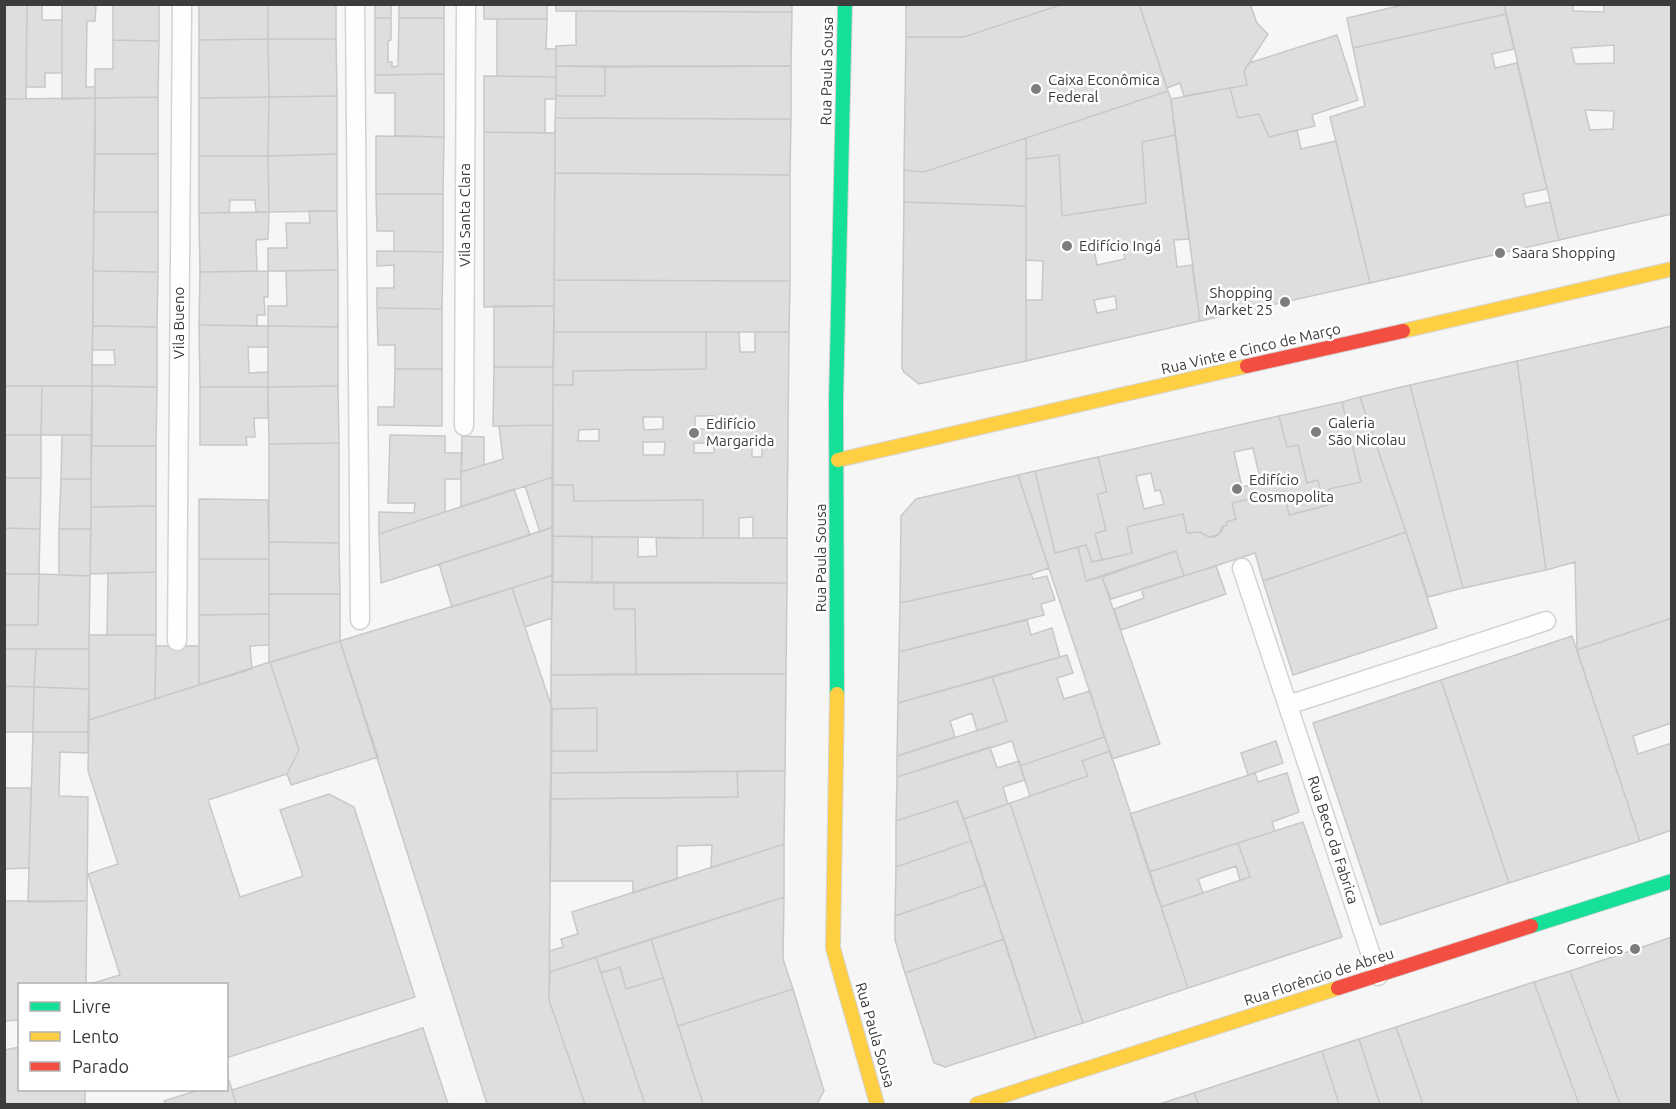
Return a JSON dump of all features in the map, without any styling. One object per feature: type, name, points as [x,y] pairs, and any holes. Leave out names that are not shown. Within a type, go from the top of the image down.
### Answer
[{"type":"street","name":"Rua Paula Sousa","points":[[844,4],[836,401],[838,658],[833,948],[877,1104]]},
{"type":"street","name":"Rua Vinte e Cinco de Março","points":[[838,460],[1671,269]]},
{"type":"street","name":"Rua Florêncio de Abreu","points":[[977,1104],[1671,881]]},
{"type":"lane","name":"Vila Bueno","points":[[177,641],[182,4]]},
{"type":"lane","points":[[355,4],[360,620]]},
{"type":"lane","name":"Vila Santa Clara","points":[[464,426],[466,4]]},
{"type":"lane","name":"Rua Beco da Fabrica","points":[[1242,568],[1378,976]]},
{"type":"lane","points":[[1288,705],[1545,621]]},
{"type":"building","points":[[4,4],[27,4],[26,99],[4,99]]},
{"type":"building","points":[[27,4],[62,4],[42,5],[42,20],[62,20],[62,73],[45,73],[45,87],[26,87]]},
{"type":"building","points":[[62,4],[96,4],[95,21],[87,21],[86,87],[95,87],[95,98],[62,99]]},
{"type":"building","points":[[113,4],[159,4],[159,41],[113,40]]},
{"type":"building","points":[[199,4],[268,4],[268,39],[199,40]]},
{"type":"building","points":[[268,4],[336,4],[336,39],[268,39]]},
{"type":"building","points":[[375,4],[391,4],[391,18],[375,18]]},
{"type":"building","points":[[399,4],[444,4],[444,18],[399,18]]},
{"type":"building","points":[[484,4],[547,4],[547,19],[484,19]]},
{"type":"building","points":[[556,4],[792,4],[792,12],[556,11]]},
{"type":"building","points":[[906,4],[1063,4],[964,37],[906,37]]},
{"type":"building","name":"Caixa Econômica Federal","points":[[1063,4],[1139,4],[1168,91],[924,172],[904,170],[906,37],[964,37]]},
{"type":"building","points":[[1139,4],[1250,4],[1257,23],[1268,34],[1244,71],[1247,85],[1184,96],[1180,83],[1167,88]]},
{"type":"building","points":[[1407,4],[1504,4],[1506,14],[1353,48],[1347,18]]},
{"type":"building","points":[[1504,4],[1573,4],[1573,11],[1604,12],[1604,4],[1672,4],[1672,214],[1559,240]],"holes":[[[1614,45],[1614,63],[1575,64],[1571,48]],[[1585,110],[1614,111],[1613,129],[1590,130]]]},
{"type":"building","points":[[576,11],[792,12],[791,66],[556,66],[556,46],[576,45]]},
{"type":"building","points":[[1506,14],[1514,49],[1492,54],[1495,68],[1517,63],[1547,189],[1523,194],[1526,207],[1550,202],[1559,240],[1370,283],[1330,117],[1365,106],[1353,48]]},
{"type":"building","points":[[375,18],[391,18],[388,62],[392,62],[392,67],[398,66],[399,18],[444,18],[444,74],[375,75]]},
{"type":"building","points":[[497,19],[547,19],[546,49],[556,49],[556,77],[497,76]]},
{"type":"building","points":[[1337,35],[1358,100],[1312,115],[1315,126],[1269,137],[1259,114],[1238,118],[1230,88],[1247,85],[1244,71],[1249,63]]},
{"type":"building","points":[[268,39],[269,97],[199,98],[199,40]]},
{"type":"building","points":[[268,39],[336,39],[337,96],[269,97]]},
{"type":"building","points":[[113,40],[159,41],[158,97],[95,98],[95,69],[113,69]]},
{"type":"building","points":[[556,66],[605,67],[605,96],[556,96]]},
{"type":"building","points":[[791,66],[791,119],[555,118],[556,96],[605,96],[605,67]]},
{"type":"building","points":[[444,74],[444,137],[395,136],[395,93],[375,93],[375,75]]},
{"type":"building","points":[[484,76],[556,77],[556,99],[545,99],[545,133],[484,132]]},
{"type":"building","points":[[1230,88],[1238,118],[1259,114],[1269,137],[1297,130],[1301,149],[1336,141],[1370,283],[1200,321],[1171,99]]},
{"type":"building","points":[[1168,91],[1175,135],[1142,142],[1146,203],[1062,216],[1059,155],[1026,159],[1026,138]]},
{"type":"building","points":[[337,96],[337,154],[268,156],[269,97]]},
{"type":"building","points":[[158,97],[158,154],[95,154],[95,98]]},
{"type":"building","points":[[269,97],[268,156],[199,156],[199,98]]},
{"type":"building","points":[[95,98],[92,386],[4,386],[4,99]]},
{"type":"building","points":[[555,118],[791,119],[790,175],[555,173]]},
{"type":"building","points":[[484,132],[555,133],[554,306],[484,307]]},
{"type":"building","name":"Edifício Ingá","points":[[1175,135],[1189,239],[1174,240],[1177,267],[1192,265],[1200,321],[1026,361],[1026,300],[1042,300],[1043,261],[1026,260],[1026,159],[1059,155],[1062,216],[1146,203],[1142,142]],"holes":[[[1122,244],[1125,259],[1097,265],[1094,249]],[[1115,296],[1117,309],[1097,313],[1094,300]]]},
{"type":"building","points":[[376,136],[444,137],[443,194],[376,194]]},
{"type":"building","points":[[1026,138],[1026,206],[904,202],[904,170],[924,172]]},
{"type":"building","points":[[95,154],[158,154],[158,212],[94,212]]},
{"type":"building","points":[[337,154],[337,211],[269,212],[268,156]]},
{"type":"building","points":[[199,156],[268,156],[269,212],[256,212],[255,200],[230,200],[229,213],[199,213]]},
{"type":"building","points":[[555,173],[790,175],[790,281],[554,280]]},
{"type":"building","points":[[376,194],[443,194],[443,252],[394,251],[394,231],[377,231]]},
{"type":"building","points":[[904,202],[1026,206],[1026,361],[919,384],[904,372],[902,350]]},
{"type":"building","points":[[309,211],[337,211],[338,270],[268,271],[268,248],[287,248],[286,223],[310,223]]},
{"type":"building","points":[[94,212],[158,212],[158,272],[93,271]]},
{"type":"building","points":[[269,212],[268,239],[256,240],[257,271],[200,272],[199,213]]},
{"type":"building","points":[[377,251],[443,252],[442,309],[377,308],[377,288],[394,288],[394,265],[377,266]]},
{"type":"building","points":[[338,270],[338,327],[268,326],[268,306],[287,306],[286,271]]},
{"type":"building","points":[[93,271],[158,272],[157,327],[93,326]]},
{"type":"building","points":[[268,271],[268,297],[264,297],[265,315],[257,315],[257,326],[199,325],[200,272]]},
{"type":"building","points":[[554,280],[790,281],[789,332],[554,332]]},
{"type":"building","points":[[494,306],[554,306],[553,367],[494,367]]},
{"type":"building","points":[[377,308],[442,309],[442,369],[395,369],[395,345],[378,345]]},
{"type":"building","points":[[199,325],[268,326],[268,347],[248,347],[249,373],[268,372],[268,387],[200,387]]},
{"type":"building","points":[[93,326],[157,327],[157,387],[92,386],[92,365],[115,365],[114,350],[92,350]]},
{"type":"building","points":[[268,326],[338,327],[338,386],[268,387]]},
{"type":"building","points":[[1672,326],[1672,618],[1577,650],[1575,562],[1546,570],[1517,361]]},
{"type":"building","points":[[554,332],[706,332],[706,369],[573,371],[573,385],[553,385]]},
{"type":"building","name":"Edifício Margarida","points":[[706,332],[739,332],[740,352],[755,352],[755,332],[789,332],[787,538],[753,538],[753,517],[739,518],[739,538],[703,538],[703,500],[574,501],[573,485],[552,485],[553,385],[573,385],[573,371],[706,369]],"holes":[[[695,416],[715,416],[715,429],[695,429]],[[643,417],[663,417],[663,429],[644,430]],[[599,429],[599,441],[578,441],[579,430]],[[762,437],[762,457],[752,457],[752,438]],[[643,442],[665,442],[664,455],[643,455]],[[694,443],[714,443],[714,453],[694,453]]]},
{"type":"building","points":[[1517,361],[1546,570],[1463,588],[1410,385]]},
{"type":"building","points":[[494,367],[553,367],[553,425],[493,426]]},
{"type":"building","points":[[395,369],[442,369],[442,426],[378,425],[378,407],[394,407]]},
{"type":"building","points":[[1410,385],[1463,588],[1428,597],[1360,397]]},
{"type":"building","points":[[4,386],[42,386],[41,435],[4,435]]},
{"type":"building","points":[[42,386],[92,386],[92,435],[41,435]]},
{"type":"building","points":[[92,386],[157,387],[156,446],[91,446]]},
{"type":"building","points":[[338,386],[339,443],[269,444],[268,387]]},
{"type":"building","points":[[200,387],[268,387],[268,418],[254,418],[255,437],[246,437],[247,445],[200,445]]},
{"type":"building","points":[[1360,397],[1406,532],[1263,581],[1255,553],[1184,576],[1176,551],[1086,581],[1078,547],[1086,545],[1092,562],[1132,553],[1127,528],[1130,526],[1183,514],[1187,533],[1200,532],[1209,537],[1218,535],[1223,526],[1227,525],[1226,522],[1236,519],[1232,503],[1284,491],[1289,515],[1333,504],[1329,489],[1361,482],[1342,402]]},
{"type":"building","points":[[1342,402],[1361,482],[1329,489],[1333,504],[1324,506],[1318,480],[1307,483],[1298,445],[1287,447],[1279,416]]},
{"type":"building","name":"Edifício Cosmopolita","points":[[1279,416],[1287,447],[1298,445],[1307,483],[1318,480],[1324,506],[1289,515],[1284,491],[1232,503],[1236,519],[1226,522],[1227,525],[1223,526],[1222,531],[1214,537],[1200,532],[1187,533],[1183,514],[1130,526],[1127,528],[1132,553],[1102,560],[1095,534],[1106,530],[1097,494],[1107,492],[1098,457]],"holes":[[[1253,448],[1261,483],[1242,487],[1234,452]],[[1151,473],[1155,491],[1160,490],[1164,504],[1144,509],[1136,476]]]},
{"type":"building","points":[[553,425],[553,477],[461,507],[461,472],[503,459],[499,426]]},
{"type":"building","points":[[4,435],[41,435],[41,478],[4,478]]},
{"type":"building","points":[[62,435],[92,435],[91,479],[61,479]]},
{"type":"building","points":[[390,435],[445,436],[445,453],[462,453],[461,479],[445,479],[445,512],[379,534],[379,512],[414,513],[415,503],[388,503]]},
{"type":"building","points":[[462,436],[484,437],[484,465],[461,472]]},
{"type":"building","points":[[339,443],[339,543],[269,542],[269,444]]},
{"type":"building","points":[[91,446],[156,446],[156,506],[91,507]]},
{"type":"building","points":[[1098,457],[1107,492],[1097,494],[1106,530],[1095,534],[1102,560],[1092,562],[1086,545],[1055,553],[1035,471]]},
{"type":"building","points":[[1035,471],[1055,553],[1078,547],[1086,581],[1102,577],[1160,744],[1112,759],[1018,475]]},
{"type":"building","points":[[1018,475],[1049,568],[900,603],[901,516],[916,499]]},
{"type":"building","points":[[553,477],[553,527],[540,532],[525,486]]},
{"type":"building","points":[[4,478],[41,478],[40,529],[4,528]]},
{"type":"building","points":[[61,479],[91,479],[91,529],[59,529]]},
{"type":"building","points":[[552,485],[573,485],[574,501],[703,500],[703,538],[552,536]]},
{"type":"building","points":[[514,489],[530,535],[381,583],[379,534]]},
{"type":"building","points":[[199,499],[268,500],[269,559],[199,559]]},
{"type":"building","points":[[156,506],[156,572],[90,574],[91,507]]},
{"type":"building","points":[[553,527],[553,575],[452,607],[439,564]]},
{"type":"building","points":[[4,528],[40,529],[39,574],[4,574]]},
{"type":"building","points":[[59,529],[91,529],[90,576],[59,575]]},
{"type":"building","points":[[1406,532],[1437,628],[1293,675],[1263,581]]},
{"type":"building","points":[[552,536],[592,537],[592,583],[552,582]]},
{"type":"building","points":[[592,537],[638,537],[638,557],[657,556],[656,538],[787,538],[787,583],[592,583]]},
{"type":"building","points":[[269,542],[339,543],[340,594],[269,594]]},
{"type":"building","points":[[1176,551],[1184,576],[1111,599],[1102,577]]},
{"type":"building","points":[[199,559],[269,559],[269,614],[199,615]]},
{"type":"building","points":[[1216,566],[1226,594],[1121,630],[1114,609],[1144,598],[1141,589]]},
{"type":"building","points":[[156,572],[156,635],[107,635],[108,573]]},
{"type":"building","points":[[4,574],[39,574],[38,625],[4,625]]},
{"type":"building","points":[[39,574],[90,576],[89,649],[4,649],[4,625],[38,625]]},
{"type":"building","points":[[1031,574],[1033,579],[1047,576],[1055,600],[1041,604],[1044,615],[899,652],[900,603]]},
{"type":"building","points":[[553,575],[552,618],[525,627],[512,588]]},
{"type":"building","points":[[552,582],[614,582],[614,609],[635,609],[636,674],[551,675]]},
{"type":"building","points":[[614,582],[787,583],[786,674],[636,674],[635,609],[614,609]]},
{"type":"building","points":[[512,588],[552,708],[549,1000],[585,1104],[487,1104],[340,641]]},
{"type":"building","points":[[269,594],[340,594],[340,641],[269,663]]},
{"type":"building","points":[[269,614],[269,645],[250,646],[252,669],[199,685],[199,615]]},
{"type":"building","points":[[1672,618],[1672,723],[1633,736],[1638,754],[1672,743],[1672,830],[1640,841],[1577,650]]},
{"type":"building","points":[[1027,620],[1031,635],[1052,628],[1060,657],[898,703],[899,652]]},
{"type":"building","points":[[89,635],[156,635],[155,699],[89,720]]},
{"type":"building","points":[[1572,636],[1640,841],[1509,883],[1441,680]]},
{"type":"building","points":[[340,641],[378,757],[291,785],[287,774],[299,750],[270,662]]},
{"type":"building","points":[[156,646],[199,646],[199,685],[155,699]]},
{"type":"building","points":[[4,649],[36,649],[34,687],[4,686]]},
{"type":"building","points":[[36,649],[89,649],[89,689],[34,687]]},
{"type":"building","points":[[1067,655],[1073,673],[1057,678],[1064,699],[1090,691],[1104,737],[1020,766],[1012,741],[897,777],[897,756],[1007,721],[992,677]]},
{"type":"building","points":[[270,662],[299,750],[287,774],[208,800],[240,897],[303,876],[280,810],[329,794],[354,807],[415,997],[228,1057],[228,983],[93,983],[120,975],[88,874],[118,864],[88,771],[89,720]]},
{"type":"building","points":[[786,674],[785,771],[551,773],[551,751],[597,751],[597,708],[551,709],[551,675]]},
{"type":"building","points":[[992,677],[1007,721],[977,731],[972,713],[950,721],[955,737],[897,756],[898,703]]},
{"type":"building","points":[[1441,680],[1509,883],[1380,925],[1313,723]]},
{"type":"building","points":[[4,686],[34,687],[33,732],[4,732]]},
{"type":"building","points":[[34,687],[89,689],[88,732],[33,732]]},
{"type":"building","points":[[597,708],[597,751],[551,751],[551,709]]},
{"type":"building","points":[[33,732],[88,732],[88,753],[60,752],[59,796],[88,797],[87,901],[28,902]]},
{"type":"building","points":[[1104,737],[1110,751],[1082,761],[1088,776],[1030,796],[1020,766]]},
{"type":"building","points":[[1276,741],[1283,763],[1248,775],[1241,753]]},
{"type":"building","points":[[990,747],[997,768],[1019,761],[1025,780],[1003,787],[1008,804],[964,819],[957,801],[896,821],[897,777]]},
{"type":"building","points":[[1110,751],[1188,988],[1083,1023],[1010,803],[1088,776],[1082,761]]},
{"type":"building","points":[[737,771],[785,771],[784,844],[711,868],[712,845],[677,846],[677,879],[633,893],[633,881],[550,881],[550,799],[738,797]]},
{"type":"building","points":[[737,771],[738,797],[550,799],[551,773]]},
{"type":"building","points":[[1255,773],[1258,782],[1287,773],[1299,812],[1272,822],[1275,831],[1149,872],[1130,814]]},
{"type":"building","points":[[4,788],[31,788],[29,868],[4,869]]},
{"type":"building","points":[[957,801],[971,841],[896,867],[896,821]]},
{"type":"building","points":[[1010,803],[1083,1023],[1036,1038],[964,819]]},
{"type":"building","points":[[1303,822],[1342,937],[1188,988],[1161,907],[1250,877],[1238,843]]},
{"type":"building","points":[[971,841],[985,885],[895,916],[896,867]]},
{"type":"building","points":[[1238,843],[1250,877],[1240,880],[1236,866],[1198,879],[1203,893],[1161,907],[1149,872]]},
{"type":"building","points":[[784,844],[784,897],[550,972],[549,951],[563,947],[561,939],[578,934],[572,912]]},
{"type":"building","points":[[985,885],[1004,939],[905,973],[895,940],[895,916]]},
{"type":"building","points":[[784,897],[783,959],[793,989],[678,1026],[651,939]]},
{"type":"building","points":[[4,901],[87,901],[86,983],[18,983],[18,1020],[4,1021]]},
{"type":"building","points":[[1672,937],[1672,1104],[1620,1104],[1570,971]]},
{"type":"building","points":[[651,939],[663,978],[626,989],[620,967],[601,973],[596,957]]},
{"type":"building","points":[[1004,939],[1036,1038],[945,1067],[934,1063],[905,973]]},
{"type":"building","points":[[596,957],[645,1104],[585,1104],[549,1000],[550,972]]},
{"type":"building","points":[[620,967],[626,989],[663,978],[703,1104],[645,1104],[601,973]]},
{"type":"building","points":[[1570,971],[1620,1104],[1579,1104],[1534,982]]},
{"type":"building","points":[[1534,982],[1579,1104],[1423,1104],[1396,1027]]},
{"type":"building","points":[[793,989],[824,1091],[817,1104],[703,1104],[678,1026]]},
{"type":"building","points":[[1396,1027],[1423,1104],[1380,1104],[1359,1039]]},
{"type":"building","points":[[423,1028],[448,1104],[236,1104],[232,1090]]},
{"type":"building","points":[[1359,1039],[1380,1104],[1339,1104],[1322,1051]]},
{"type":"building","points":[[18,1047],[18,1091],[85,1091],[85,1104],[4,1104],[4,1050]]},
{"type":"building","points":[[1322,1051],[1339,1104],[1198,1104],[1194,1093]]},
{"type":"building","points":[[229,1080],[236,1104],[165,1104],[164,1101],[196,1091],[228,1091]]},
{"type":"building","points":[[1194,1093],[1198,1104],[1159,1104],[1175,1099]]},
{"type":"traffic: fast","points":[[837,694],[836,401],[845,4]]},
{"type":"traffic: fast","points":[[1531,926],[1672,881]]},
{"type":"traffic: slow","points":[[1403,331],[1672,269]]},
{"type":"traffic: slow","points":[[838,460],[1247,366]]},
{"type":"traffic: slow","points":[[837,694],[833,948],[877,1104]]},
{"type":"traffic: slow","points":[[977,1104],[1338,988]]},
{"type":"traffic: jam","points":[[1247,366],[1403,331]]},
{"type":"traffic: jam","points":[[1338,988],[1531,926]]},
{"type":"place","name":"Caixa Econômica Federal","points":[[1036,89]]},
{"type":"place","name":"Edifício Ingá","points":[[1067,246]]},
{"type":"place","name":"Saara Shopping","points":[[1500,253]]},
{"type":"place","name":"Shopping Market 25","points":[[1285,302]]},
{"type":"place","name":"Galeria São Nicolau","points":[[1316,432]]},
{"type":"place","name":"Edifício Margarida","points":[[694,433]]},
{"type":"place","name":"Edifício Cosmopolita","points":[[1237,489]]},
{"type":"place","name":"Correios","points":[[1635,949]]}]
